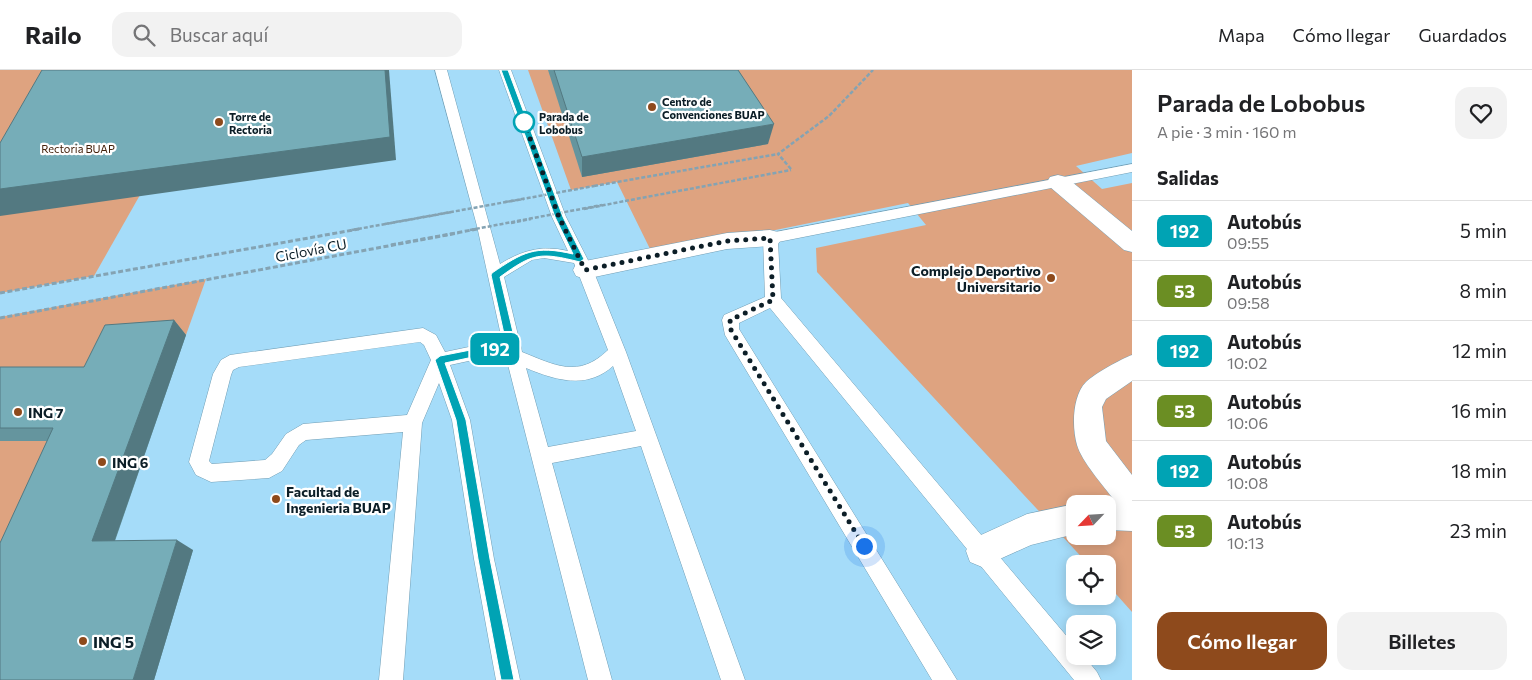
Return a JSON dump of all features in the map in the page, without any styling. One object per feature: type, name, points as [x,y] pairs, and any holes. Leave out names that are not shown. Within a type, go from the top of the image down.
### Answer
[{"type":"street","points":[[1058,182],[1132,244]]},
{"type":"street","points":[[582,265],[727,241],[770,238]]},
{"type":"street","points":[[1132,366],[1095,391],[1088,407],[1092,445],[1132,500]]},
{"type":"street","points":[[1116,516],[1132,516]]},
{"type":"street","points":[[982,551],[1027,530],[1066,521]]},
{"type":"lane","points":[[441,70],[479,207],[513,351],[600,680]]},
{"type":"lane","points":[[505,70],[550,194],[582,265],[617,352],[732,680]]},
{"type":"lane","points":[[1090,680],[773,300],[770,238],[1132,168]]},
{"type":"lane","points":[[495,275],[521,257],[540,252],[556,253],[582,265]]},
{"type":"lane","points":[[773,300],[730,320],[731,330],[946,680]]},
{"type":"lane","points":[[413,423],[304,432],[295,435],[289,441],[277,464],[269,469],[211,473],[203,470],[199,462],[222,374],[227,365],[236,360],[423,334],[430,340],[440,360],[461,420],[484,559],[508,680]]},
{"type":"lane","points":[[440,360],[513,351],[548,370],[575,375],[597,370],[617,352]]},
{"type":"lane","points":[[392,680],[413,423],[440,360]]},
{"type":"lane","points":[[541,457],[646,437]]},
{"type":"path","points":[[0,293],[778,154],[829,116],[873,70]]},
{"type":"path","points":[[0,318],[791,170],[778,154]]},
{"type":"path","name":"Ciclovía CU","points":[[0,293],[571,190]]},
{"type":"path","name":"Ciclovía CU","points":[[0,318],[625,201]]},
{"type":"shaded area","points":[[0,70],[1132,70],[1132,680],[0,680]]},
{"type":"green space","name":"Rectoria BUAP","points":[[0,70],[211,70],[94,276],[0,293]]},
{"type":"green space","points":[[528,70],[1132,70],[1132,153],[1076,166],[1102,189],[1132,183],[1132,612],[1116,594],[1116,555],[1080,555],[1070,545],[1116,545],[1116,495],[1066,495],[1066,540],[817,272],[816,248],[926,225],[908,203],[653,255],[617,182],[571,190]]},
{"type":"green space","points":[[206,279],[186,335],[120,340],[0,601],[0,317]]},
{"type":"building","name":"Torre de Rectoria","points":[[42,70],[385,70],[390,137],[0,189],[0,143]]},
{"type":"building","name":"Centro de Convenciones BUAP","points":[[554,70],[738,70],[774,124],[582,157]]},
{"type":"building","points":[[174,320],[92,541],[177,540],[133,680],[0,680],[0,543],[53,428],[0,428],[0,367],[84,367],[105,325]]},
{"type":"bus line","name":"192","points":[[505,70],[559,217],[580,259],[556,253],[540,252],[521,257],[495,275],[512,345],[440,360],[461,420],[484,559],[508,680]]},
{"type":"place","name":"Centro de Convenciones BUAP","points":[[652,107]]},
{"type":"place","name":"Torre de Rectoria","points":[[219,122]]},
{"type":"place","name":"Parada de Lobobus","points":[[524,122]]},
{"type":"place","name":"Complejo Deportivo Universitario","points":[[1051,278]]},
{"type":"place","name":"ING 7","points":[[18,412]]},
{"type":"place","name":"ING 6","points":[[102,462]]},
{"type":"place","name":"Facultad de Ingenieria BUAP","points":[[276,499]]},
{"type":"place","name":"ING 5","points":[[83,641]]},
{"type":"route","points":[[524,122],[559,217],[585,270],[727,241],[770,238],[773,300],[730,320],[731,330],[864,546]]}]
